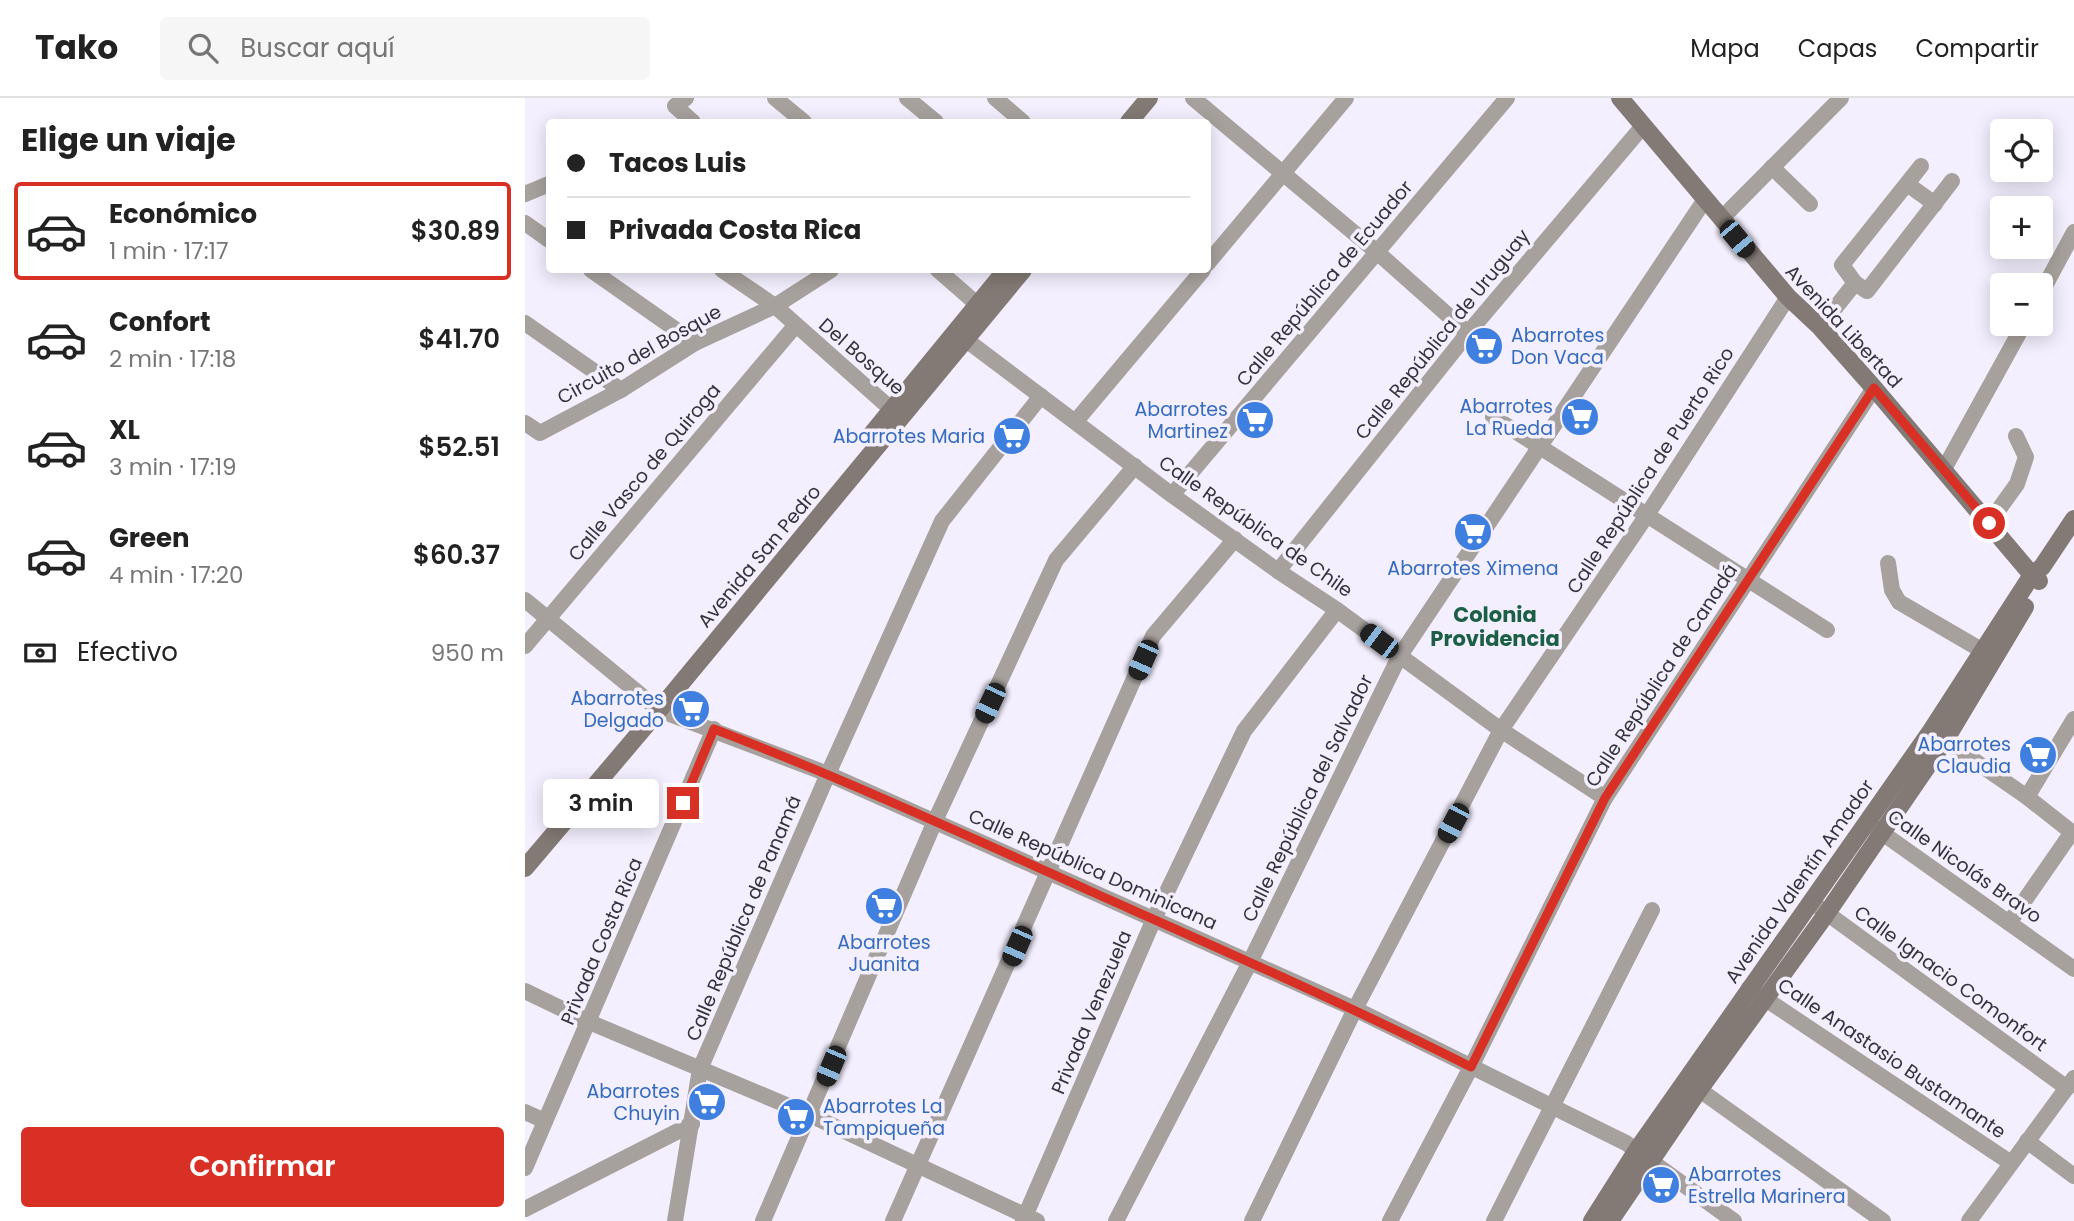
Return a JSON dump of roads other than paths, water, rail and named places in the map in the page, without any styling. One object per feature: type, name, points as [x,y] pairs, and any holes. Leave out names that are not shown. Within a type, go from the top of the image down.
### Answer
[{"type":"main road","points":[[1132,119],[1149,98]]},
{"type":"main road","points":[[1146,119],[1164,98]]},
{"type":"main road","name":"Avenida Libertad","points":[[1619,98],[1788,297],[1820,327],[1989,523],[2038,575]]},
{"type":"main road","name":"Avenida San Pedro","points":[[525,868],[982,308],[1004,273]]},
{"type":"main road","name":"Avenida San Pedro","points":[[982,308],[1020,273]]},
{"type":"main road","name":"Avenida Valentín Amador","points":[[1592,1221],[1644,1155],[1692,1085],[1749,988],[1866,821],[1938,735],[2074,519]]},
{"type":"main road","name":"Avenida Valentín Amador","points":[[1692,1085],[1766,999],[1882,833],[1983,651],[2038,575]]},
{"type":"main road","name":"Avenida San Pedro","points":[[525,851],[655,707]]},
{"type":"main road","name":"Avenida Valentín Amador","points":[[1610,1221],[1644,1155]]},
{"type":"street","points":[[686,98],[675,106],[690,119]]},
{"type":"street","points":[[775,98],[800,119]]},
{"type":"street","points":[[907,98],[932,119]]},
{"type":"street","points":[[995,98],[1020,119]]},
{"type":"street","points":[[1193,98],[1468,332]]},
{"type":"street","points":[[1211,259],[1346,98]]},
{"type":"street","name":"Calle República de Ecuador","points":[[1172,495],[1507,98]]},
{"type":"street","points":[[1721,219],[1841,98]]},
{"type":"street","name":"Calle República de Uruguay","points":[[1278,571],[1468,332],[1643,126]]},
{"type":"street","points":[[1921,166],[1842,265],[1855,283],[1867,291],[1952,181]]},
{"type":"street","points":[[1772,167],[1810,204]]},
{"type":"street","points":[[1907,184],[1935,204]]},
{"type":"street","points":[[525,194],[546,185]]},
{"type":"street","name":"Calle República del Salvador","points":[[1116,1221],[1251,962],[1399,657],[1541,449],[1704,201]]},
{"type":"street","points":[[525,223],[546,238]]},
{"type":"street","points":[[2052,273],[2074,232]]},
{"type":"street","points":[[595,273],[695,343]]},
{"type":"street","points":[[726,273],[775,306],[795,326]]},
{"type":"street","name":"Circuito del Bosque","points":[[525,423],[540,433],[621,390],[695,343],[775,306],[826,273]]},
{"type":"street","points":[[941,273],[982,308]]},
{"type":"street","points":[[1076,421],[1200,273]]},
{"type":"street","points":[[1820,327],[1855,283]]},
{"type":"street","name":"Calle República de Puerto Rico","points":[[1252,1221],[1355,1009],[1501,730],[1647,515],[1788,297]]},
{"type":"street","points":[[525,323],[621,390]]},
{"type":"street","name":"Del Bosque","points":[[795,326],[896,414]]},
{"type":"street","name":"Calle Vasco de Quiroga","points":[[525,646],[795,326]]},
{"type":"street","name":"Calle República de Chile","points":[[960,335],[1172,495],[1337,610],[1501,730],[1605,798]]},
{"type":"street","points":[[1944,469],[2017,336]]},
{"type":"street","name":"Calle República de Canadá","points":[[1389,1221],[1471,1067],[1605,798],[1874,388]]},
{"type":"street","name":"Calle República de Panamá","points":[[675,1221],[700,1069],[828,774],[942,521],[1041,396]]},
{"type":"street","points":[[1493,417],[1826,630]]},
{"type":"street","points":[[1989,523],[2017,484],[2026,457],[2016,436]]},
{"type":"street","points":[[763,1221],[935,821],[1056,560],[1135,466]]},
{"type":"street","points":[[894,1221],[1153,636],[1235,539]]},
{"type":"street","points":[[1888,563],[1892,590],[1899,602],[1983,651]]},
{"type":"street","points":[[525,600],[655,707]]},
{"type":"street","name":"Privada Venezuela","points":[[1028,1219],[1154,919],[1244,731],[1337,610]]},
{"type":"street","name":"Calle República Dominicana","points":[[655,707],[828,774],[1355,1009],[1626,1143],[1734,1221]]},
{"type":"street","points":[[2027,797],[2074,719]]},
{"type":"street","name":"Privada Costa Rica","points":[[525,1168],[714,729]]},
{"type":"street","points":[[1938,735],[2027,797],[2073,833],[2009,923]]},
{"type":"street","name":"Calle Nicolás Bravo","points":[[1866,821],[2074,969]]},
{"type":"street","name":"Calle Ignacio Comonfort","points":[[1811,901],[2070,1083]]},
{"type":"street","points":[[1494,1221],[1652,910]]},
{"type":"street","name":"Calle Anastasio Bustamante","points":[[1749,988],[2011,1163]]},
{"type":"street","points":[[525,991],[589,1022],[810,1115],[1028,1219]]},
{"type":"street","points":[[1969,1221],[2070,1083]]},
{"type":"street","points":[[1692,1085],[1883,1221]]},
{"type":"street","points":[[525,1112],[545,1121]]},
{"type":"street","points":[[525,1209],[692,1124]]},
{"type":"street","points":[[2027,1141],[2074,1175]]},
{"type":"place","name":"Abarrotes Don Vaca","points":[[1484,346]]},
{"type":"place","name":"Abarrotes La Rueda","points":[[1580,417]]},
{"type":"place","name":"Abarrotes Martinez","points":[[1255,420]]},
{"type":"place","name":"Abarrotes Maria","points":[[1012,436]]},
{"type":"place","name":"Abarrotes Ximena","points":[[1473,532]]},
{"type":"place","name":"Abarrotes Delgado","points":[[691,709]]},
{"type":"place","name":"Abarrotes Claudia","points":[[2038,755]]},
{"type":"place","name":"Abarrotes Juanita","points":[[884,906]]},
{"type":"place","name":"Abarrotes Chuyin","points":[[707,1102]]},
{"type":"place","name":"Abarrotes La Tampiqueña","points":[[796,1117]]},
{"type":"place","name":"Abarrotes Estrella Marinera","points":[[1661,1185]]},
{"type":"district","name":"Colonia Providencia","points":[[1495,627]]}]
